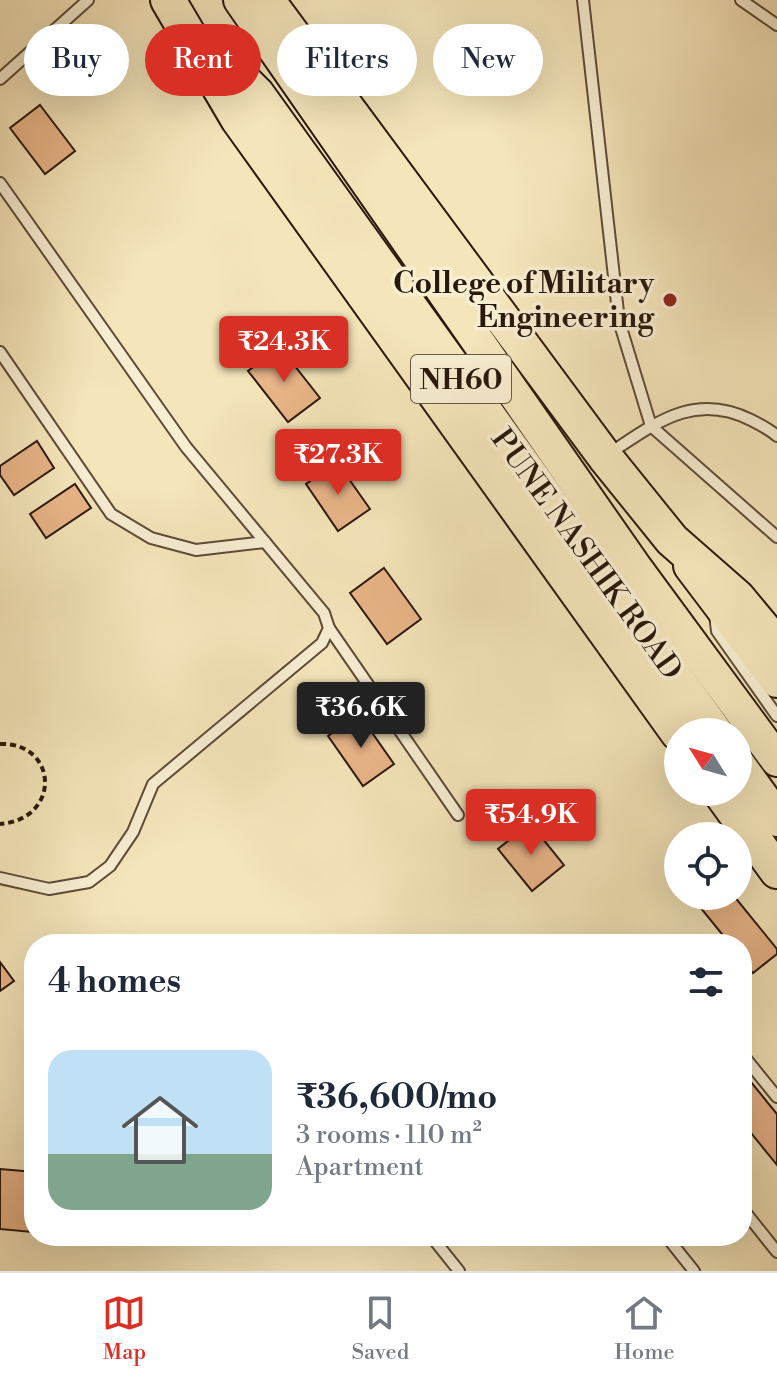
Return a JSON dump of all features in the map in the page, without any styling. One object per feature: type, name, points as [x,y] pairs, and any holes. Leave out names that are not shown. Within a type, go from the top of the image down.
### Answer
[{"type":"highway","points":[[168,0],[181,24]]},
{"type":"highway","name":"NH60","points":[[267,0],[605,457],[672,540],[737,597],[777,645]]},
{"type":"highway","points":[[224,96],[667,718]]},
{"type":"highway","name":"PUNE NASHIK ROAD","points":[[258,96],[705,718]]},
{"type":"highway","points":[[752,784],[777,819]]},
{"type":"highway","points":[[730,806],[777,871]]},
{"type":"main road","points":[[240,0],[674,620],[777,760]]},
{"type":"main road","points":[[672,540],[777,681]]},
{"type":"lane","points":[[0,79],[88,0]]},
{"type":"lane","points":[[583,0],[619,321],[651,426],[777,537]]},
{"type":"lane","points":[[741,0],[777,25]]},
{"type":"lane","points":[[0,183],[186,447],[324,613],[329,628],[458,815]]},
{"type":"lane","points":[[0,352],[111,514],[151,538],[196,550],[265,542]]},
{"type":"lane","points":[[605,457],[651,426],[692,409],[730,410],[777,436]]},
{"type":"lane","points":[[712,597],[717,631],[777,716]]},
{"type":"lane","points":[[674,620],[704,639]]},
{"type":"lane","points":[[0,878],[49,889],[89,882],[110,866],[133,832],[153,784],[322,643],[329,628]]},
{"type":"lane","points":[[752,1066],[777,1097]]},
{"type":"lane","points":[[752,1221],[777,1252]]},
{"type":"lane","points":[[439,1246],[459,1271]]},
{"type":"lane","points":[[674,1246],[694,1271]]},
{"type":"path","points":[[0,744],[20,746],[33,755],[39,762],[45,783],[43,796],[31,815],[13,823],[0,824]]},
{"type":"building","points":[[40,105],[75,151],[45,174],[10,128]]},
{"type":"building","points":[[280,347],[320,398],[288,422],[248,371]]},
{"type":"building","points":[[37,441],[54,468],[14,495],[0,475],[0,466]]},
{"type":"building","points":[[337,462],[370,509],[338,531],[306,484]]},
{"type":"building","points":[[75,484],[91,508],[46,538],[30,514]]},
{"type":"building","points":[[384,568],[421,619],[387,644],[350,593]]},
{"type":"building","points":[[359,714],[394,764],[363,786],[328,736]]},
{"type":"building","points":[[530,823],[564,865],[532,891],[498,849]]},
{"type":"building","points":[[702,910],[745,910],[777,949],[777,954],[753,973],[752,934],[722,934]]},
{"type":"building","points":[[0,962],[14,981],[0,991]]},
{"type":"building","points":[[752,1083],[777,1114],[777,1165],[752,1134]]},
{"type":"building","points":[[0,1169],[24,1171],[24,1231],[0,1229]]},
{"type":"place","name":"College of Military Engineering","points":[[670,300]]}]
